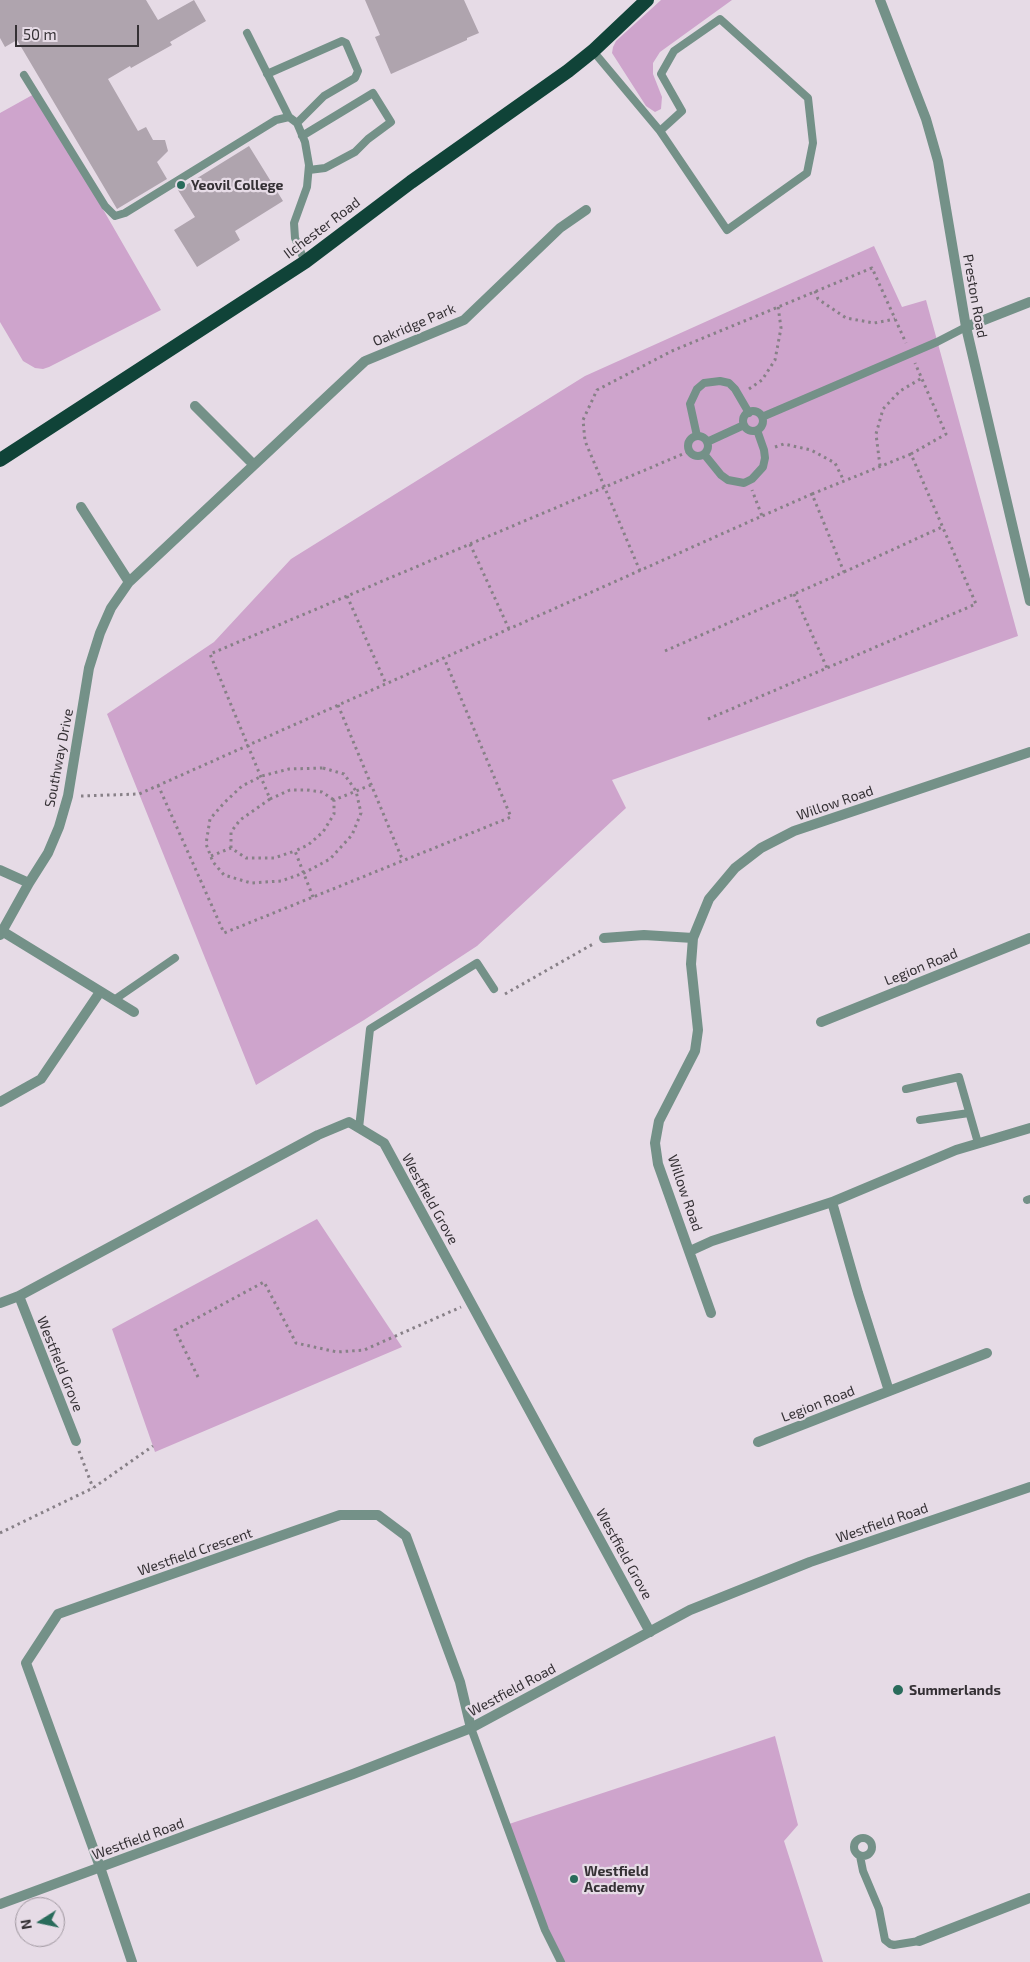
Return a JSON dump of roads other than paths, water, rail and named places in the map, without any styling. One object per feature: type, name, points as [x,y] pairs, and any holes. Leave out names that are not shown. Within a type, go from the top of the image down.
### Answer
[{"type":"highway","name":"Ilchester Road","points":[[0,460],[305,262],[593,51],[647,0]]},
{"type":"street","name":"Preston Road","points":[[880,0],[926,119],[938,161],[966,327],[1030,601]]},
{"type":"street","name":"Oakridge Park","points":[[254,465],[364,361],[464,320],[560,228],[586,210]]},
{"type":"street","points":[[966,327],[1030,302]]},
{"type":"street","points":[[195,406],[254,465]]},
{"type":"street","name":"Southway Drive","points":[[1,933],[48,853],[59,827],[68,796],[89,668],[100,633],[111,608],[129,582],[254,465]]},
{"type":"street","points":[[81,507],[129,582]]},
{"type":"street","name":"Willow Road","points":[[712,1313],[658,1164],[655,1143],[660,1122],[695,1051],[698,1030],[691,964],[693,938],[709,899],[735,868],[761,848],[794,831],[1030,752]]},
{"type":"street","points":[[0,870],[29,883]]},
{"type":"street","points":[[1,933],[134,1012]]},
{"type":"street","points":[[604,938],[644,935],[693,938]]},
{"type":"street","name":"Legion Road","points":[[822,1022],[1030,938]]},
{"type":"street","points":[[0,1102],[41,1078],[100,992]]},
{"type":"street","points":[[0,1303],[19,1296],[318,1135],[349,1122],[359,1128]]},
{"type":"street","name":"Westfield Grove","points":[[359,1128],[384,1144],[650,1632]]},
{"type":"street","points":[[690,1251],[712,1241],[832,1202],[956,1150],[1030,1128]]},
{"type":"street","points":[[832,1202],[889,1391]]},
{"type":"street","name":"Westfield Grove","points":[[19,1296],[76,1441]]},
{"type":"street","name":"Legion Road","points":[[758,1442],[987,1353]]},
{"type":"street","name":"Westfield Road","points":[[0,1904],[353,1774],[471,1728],[690,1610],[810,1562],[1030,1487]]},
{"type":"street","name":"Westfield Crescent","points":[[100,1867],[26,1663],[58,1614],[340,1515],[378,1515],[406,1536],[460,1682],[471,1728]]},
{"type":"street","points":[[100,1867],[132,1962]]},
{"type":"street","points":[[919,1941],[1030,1898]]},
{"type":"lane","points":[[593,51],[660,131],[727,230],[807,173],[813,143],[808,98],[720,19],[674,51],[661,74],[682,111],[660,131]]},
{"type":"lane","points":[[247,33],[289,117],[297,123],[308,152],[309,170],[307,186],[294,223],[295,238],[305,262]]},
{"type":"lane","points":[[267,74],[342,41],[346,43],[358,71],[355,78],[324,96],[297,123]]},
{"type":"lane","points":[[24,75],[105,206],[115,216],[125,213],[276,120],[289,117]]},
{"type":"lane","points":[[302,136],[373,93],[391,122],[349,156],[326,168],[309,170]]},
{"type":"lane","points":[[762,417],[911,353],[966,327]]},
{"type":"lane","points":[[697,436],[690,404],[697,389],[704,383],[720,381],[728,384],[740,396],[749,413]]},
{"type":"lane","points":[[757,430],[749,430],[744,425],[744,417],[749,413],[755,412],[762,417]]},
{"type":"lane","points":[[757,430],[762,424],[762,417]]},
{"type":"lane","points":[[707,442],[744,425]]},
{"type":"lane","points":[[704,454],[721,475],[728,480],[736,483],[748,481],[759,474],[763,466],[764,450],[757,430]]},
{"type":"lane","points":[[697,436],[704,438],[708,449],[704,454],[698,456],[690,451],[690,442],[697,436]]},
{"type":"lane","points":[[114,1000],[175,958]]},
{"type":"lane","points":[[359,1128],[370,1029],[476,963],[494,989]]},
{"type":"lane","points":[[906,1089],[959,1077],[978,1143]]},
{"type":"lane","points":[[920,1120],[969,1113]]},
{"type":"lane","points":[[471,1728],[545,1930],[561,1962]]},
{"type":"lane","points":[[860,1856],[863,1871],[883,1923],[885,1940],[894,1945],[919,1941]]},
{"type":"place","name":"Yeovil College","points":[[181,185]]},
{"type":"place","name":"Summerlands","points":[[898,1690]]},
{"type":"place","name":"Westfield Academy","points":[[574,1879]]}]
